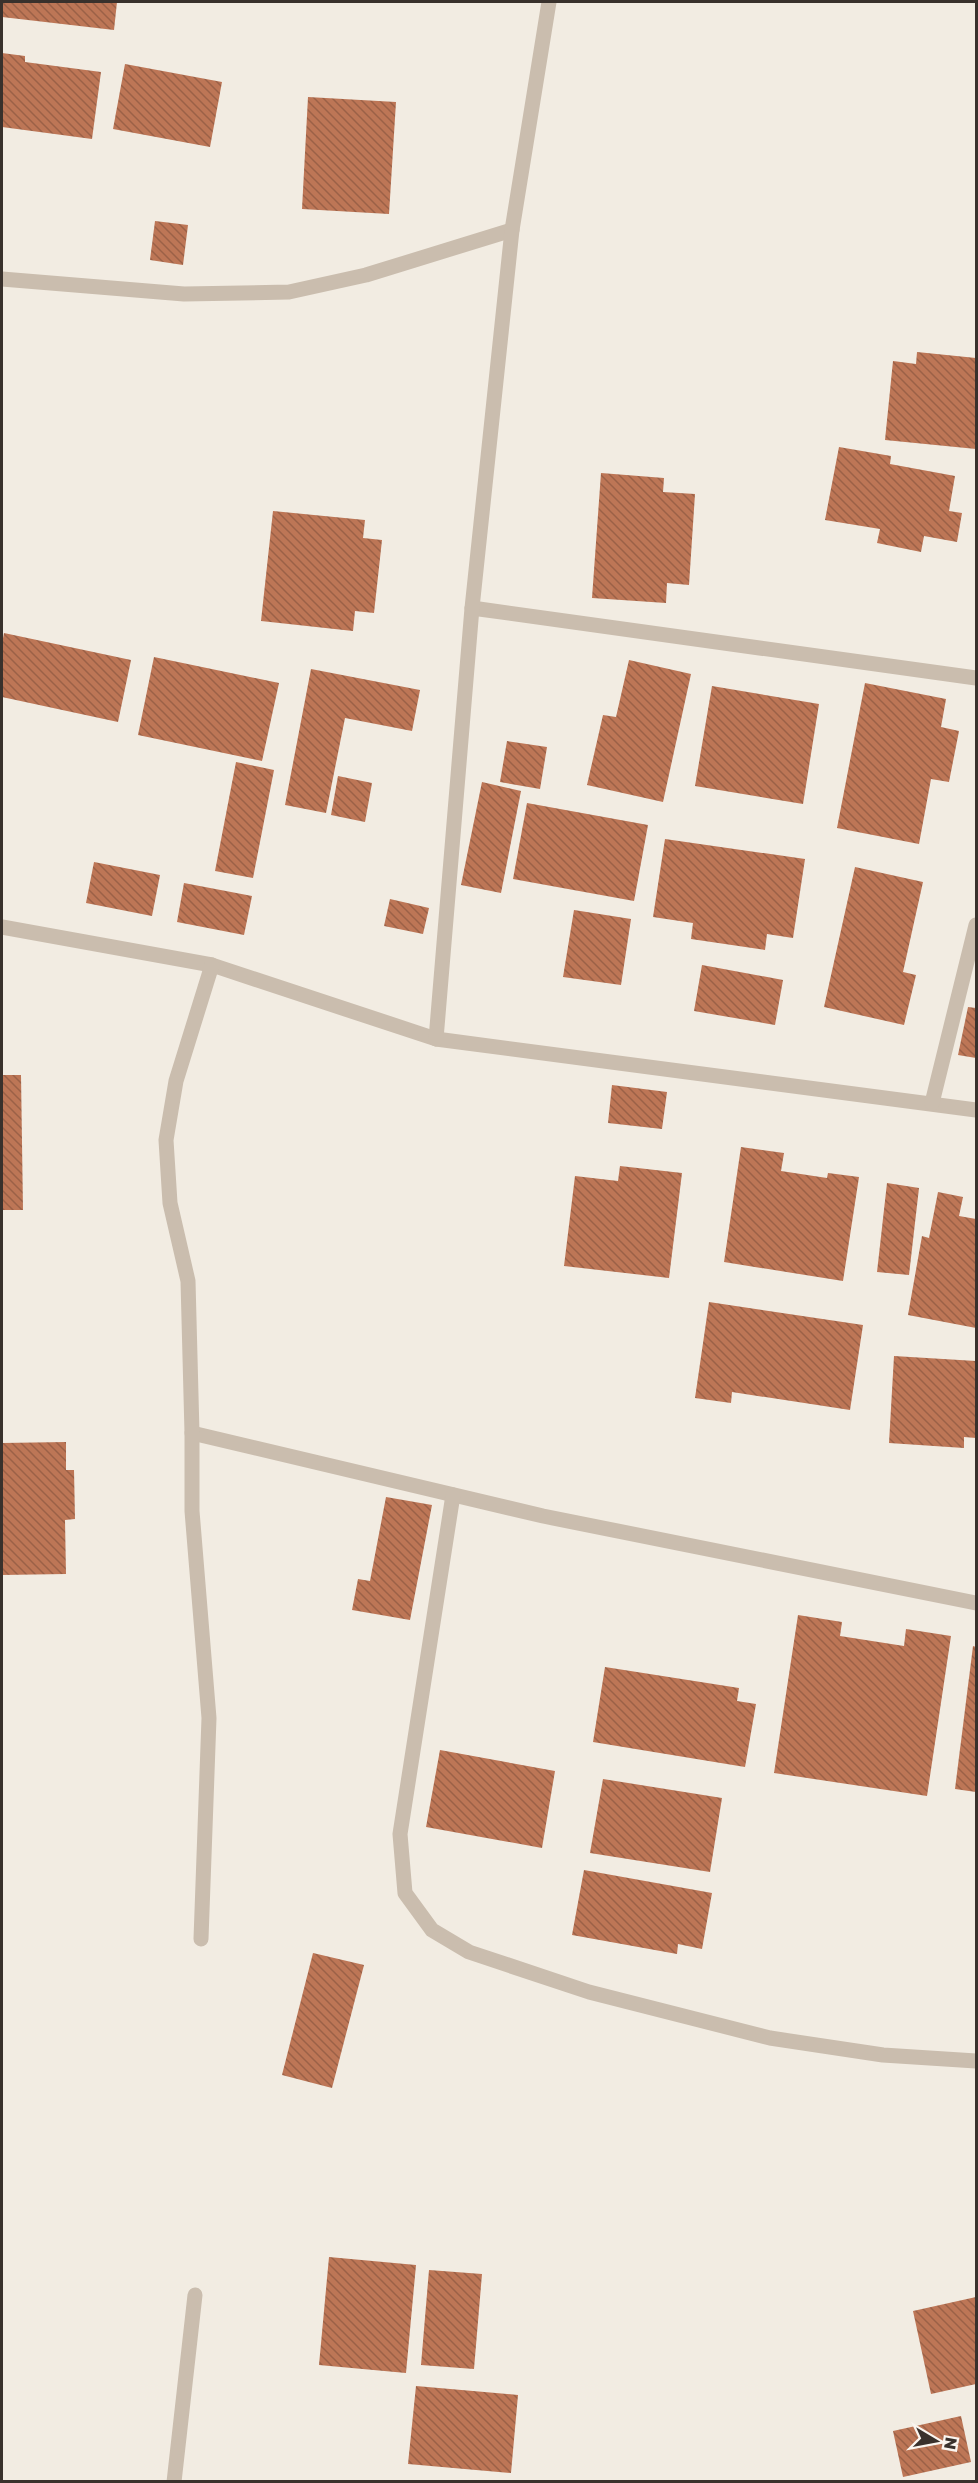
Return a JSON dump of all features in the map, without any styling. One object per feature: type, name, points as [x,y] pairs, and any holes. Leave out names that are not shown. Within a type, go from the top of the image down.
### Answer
[{"type":"street","points":[[436,1039],[472,608],[512,230],[549,2]]},
{"type":"street","points":[[2,279],[184,294],[289,292],[366,275],[512,230]]},
{"type":"street","points":[[472,608],[976,678]]},
{"type":"street","points":[[932,1103],[976,925]]},
{"type":"street","points":[[2,927],[212,965],[436,1039],[976,1110]]},
{"type":"street","points":[[201,1939],[209,1718],[192,1511],[188,1281],[171,1203],[166,1140],[176,1081],[212,965]]},
{"type":"street","points":[[192,1433],[543,1516],[976,1603]]},
{"type":"street","points":[[453,1495],[400,1834],[405,1893],[432,1930],[469,1952],[589,1992],[770,2038],[883,2055],[976,2061]]},
{"type":"street","points":[[174,2481],[195,2295]]},
{"type":"building","points":[[2,2],[117,2],[114,30],[2,17]]},
{"type":"building","points":[[2,53],[25,56],[25,62],[101,72],[92,139],[2,127]]},
{"type":"building","points":[[125,64],[222,82],[210,147],[113,129]]},
{"type":"building","points":[[308,97],[396,102],[389,214],[302,209]]},
{"type":"building","points":[[155,221],[188,225],[183,265],[150,260]]},
{"type":"building","points":[[917,352],[976,358],[976,449],[885,440],[893,361],[916,364]]},
{"type":"building","points":[[839,447],[891,456],[890,464],[955,476],[949,511],[962,513],[957,542],[924,536],[921,552],[877,543],[880,529],[825,520]]},
{"type":"building","points":[[601,473],[664,478],[663,492],[695,494],[689,585],[667,583],[666,603],[592,598]]},
{"type":"building","points":[[273,511],[365,520],[363,538],[382,540],[374,613],[355,611],[353,631],[261,621]]},
{"type":"building","points":[[4,633],[131,660],[118,722],[2,697]]},
{"type":"building","points":[[154,657],[279,683],[262,761],[138,735]]},
{"type":"building","points":[[629,660],[691,674],[663,802],[587,785],[603,715],[616,717]]},
{"type":"building","points":[[311,669],[420,690],[412,731],[345,718],[326,813],[285,805]]},
{"type":"building","points":[[865,683],[946,699],[941,727],[959,731],[949,782],[931,779],[919,844],[837,828]]},
{"type":"building","points":[[712,686],[819,704],[803,804],[695,786]]},
{"type":"building","points":[[507,741],[547,747],[540,789],[500,782]]},
{"type":"building","points":[[236,762],[274,770],[253,878],[215,871]]},
{"type":"building","points":[[338,776],[372,783],[365,822],[331,815]]},
{"type":"building","points":[[482,782],[521,791],[501,893],[461,885]]},
{"type":"building","points":[[527,803],[648,825],[634,901],[513,879]]},
{"type":"building","points":[[665,839],[805,859],[793,938],[767,934],[765,950],[691,939],[693,923],[653,917]]},
{"type":"building","points":[[94,862],[160,875],[152,916],[86,903]]},
{"type":"building","points":[[855,867],[923,882],[903,972],[916,975],[904,1025],[824,1007]]},
{"type":"building","points":[[184,883],[252,896],[244,935],[177,922]]},
{"type":"building","points":[[390,899],[429,908],[423,934],[384,926]]},
{"type":"building","points":[[574,910],[631,919],[621,985],[563,977]]},
{"type":"building","points":[[702,965],[783,980],[775,1025],[694,1011]]},
{"type":"building","points":[[968,1007],[976,1008],[976,1058],[958,1055]]},
{"type":"building","points":[[2,1075],[21,1075],[23,1210],[2,1210]]},
{"type":"building","points":[[612,1085],[667,1092],[662,1129],[608,1123]]},
{"type":"building","points":[[741,1147],[784,1153],[781,1171],[827,1178],[828,1173],[859,1177],[843,1281],[724,1262]]},
{"type":"building","points":[[620,1166],[682,1173],[669,1278],[564,1266],[575,1176],[618,1181]]},
{"type":"building","points":[[887,1183],[919,1188],[909,1275],[877,1272]]},
{"type":"building","points":[[938,1192],[963,1197],[959,1216],[976,1219],[976,1328],[908,1315],[922,1236],[929,1238]]},
{"type":"building","points":[[709,1302],[863,1325],[850,1410],[732,1392],[731,1403],[695,1398]]},
{"type":"building","points":[[894,1356],[976,1361],[976,1438],[964,1437],[964,1448],[889,1443]]},
{"type":"building","points":[[66,1442],[66,1470],[74,1470],[75,1519],[65,1520],[66,1574],[2,1575],[2,1443]]},
{"type":"building","points":[[386,1497],[432,1505],[410,1620],[352,1610],[358,1579],[370,1581]]},
{"type":"building","points":[[798,1615],[842,1622],[840,1636],[904,1646],[906,1629],[951,1636],[927,1796],[774,1773]]},
{"type":"building","points":[[973,1646],[976,1647],[976,1792],[955,1789]]},
{"type":"building","points":[[605,1667],[739,1688],[737,1701],[756,1704],[745,1767],[593,1742]]},
{"type":"building","points":[[440,1750],[555,1771],[542,1848],[426,1827]]},
{"type":"building","points":[[603,1779],[722,1798],[710,1872],[590,1853]]},
{"type":"building","points":[[584,1870],[712,1893],[702,1949],[678,1944],[677,1954],[572,1935]]},
{"type":"building","points":[[313,1953],[364,1965],[332,2088],[282,2075]]},
{"type":"building","points":[[329,2257],[416,2265],[406,2373],[319,2365]]},
{"type":"building","points":[[429,2270],[482,2274],[474,2369],[421,2365]]},
{"type":"building","points":[[976,2297],[976,2384],[931,2394],[913,2311]]},
{"type":"building","points":[[416,2386],[518,2395],[511,2473],[408,2464]]},
{"type":"building","points":[[961,2416],[971,2462],[903,2477],[893,2431]]}]
